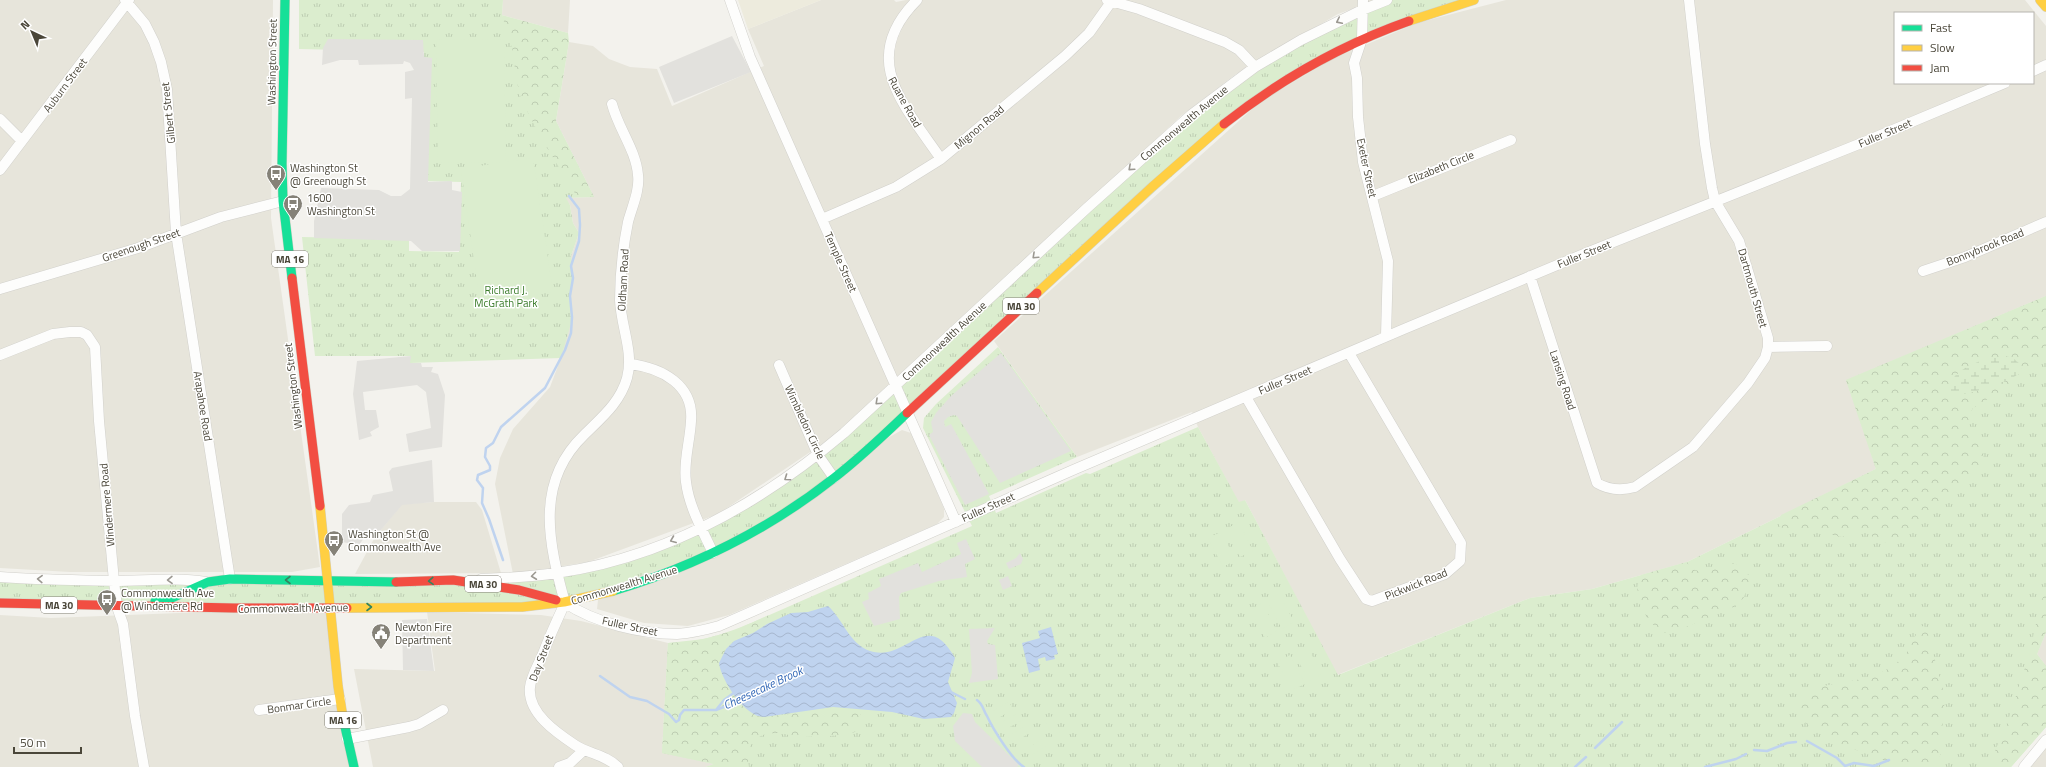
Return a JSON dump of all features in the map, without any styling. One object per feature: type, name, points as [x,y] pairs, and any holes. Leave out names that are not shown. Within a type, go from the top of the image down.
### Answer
[{"type":"main road","name":"Washington Street","points":[[285,0],[282,164],[283,201],[325,552],[340,699],[347,739],[354,767]]},
{"type":"main road","name":"Commonwealth Avenue","points":[[0,603],[270,609],[330,607],[522,607],[565,603],[656,577],[713,553],[767,524],[834,478],[907,413],[1148,190],[1213,134],[1285,80],[1333,53],[1362,39],[1432,13],[1474,0]]},
{"type":"main road","points":[[2040,0],[2046,7]]},
{"type":"main road","name":"Commonwealth Avenue","points":[[117,606],[172,598],[208,582],[230,579],[398,582],[453,580],[513,589],[565,603]]},
{"type":"street","name":"Temple Street","points":[[730,0],[750,57],[956,522]]},
{"type":"street","name":"Ruane Road","points":[[917,0],[904,15],[893,34],[889,46],[888,67],[897,90],[941,159]]},
{"type":"street","name":"Commonwealth Avenue","points":[[453,580],[522,577],[557,573],[610,562],[640,553],[702,528],[756,499],[818,455],[895,386],[1086,208],[1190,115],[1254,67],[1363,5],[1388,0]]},
{"type":"street","name":"Dartmouth Street","points":[[1689,0],[1705,144],[1716,201],[1739,241],[1768,338],[1768,347]]},
{"type":"street","name":"Auburn Street","points":[[0,170],[127,1]]},
{"type":"street","name":"Gilbert Street","points":[[127,1],[145,24],[154,42],[161,62],[167,88],[176,233]]},
{"type":"street","name":"Mignon Road","points":[[822,219],[896,187],[941,159],[1065,56],[1089,33],[1109,1]]},
{"type":"street","points":[[1109,1],[1141,5],[1225,42],[1239,50],[1254,67]]},
{"type":"street","name":"Exeter Street","points":[[1363,5],[1362,39],[1354,63],[1357,78],[1360,139],[1363,162],[1388,261],[1386,336]]},
{"type":"street","points":[[2034,71],[2046,65]]},
{"type":"street","name":"Fuller Street","points":[[565,603],[580,612],[634,629],[677,634],[719,626],[1073,470],[1386,336],[1530,276],[1864,142],[2003,84]]},
{"type":"street","name":"Oldham Road","points":[[565,603],[557,573],[549,532],[553,483],[570,451],[611,409],[627,379],[630,364],[622,320],[621,294],[626,237],[639,177],[635,157],[618,123],[612,104]]},
{"type":"street","points":[[0,119],[22,141]]},
{"type":"street","name":"Elizabeth Circle","points":[[1372,196],[1511,140]]},
{"type":"street","name":"Greenough Street","points":[[0,289],[138,248],[221,217],[283,201]]},
{"type":"street","name":"Bonnybrook Road","points":[[1923,271],[1965,257],[2046,222]]},
{"type":"street","name":"Arapahoe Road","points":[[176,233],[230,579]]},
{"type":"street","name":"Lansing Road","points":[[1530,276],[1597,483],[1613,489],[1624,490],[1635,487],[1693,447],[1748,383],[1765,358],[1768,347]]},
{"type":"street","name":"Windermere Road","points":[[0,354],[53,334],[70,332],[81,332],[87,335],[95,347],[99,421],[114,581],[117,606],[123,624],[135,716],[144,767]]},
{"type":"street","points":[[1768,347],[1827,346]]},
{"type":"street","name":"Pickwick Road","points":[[1246,397],[1340,559],[1366,599],[1372,601],[1445,574],[1460,561],[1460,543],[1349,353]]},
{"type":"street","points":[[630,364],[651,368],[671,377],[681,386],[688,398],[692,411],[686,460],[686,483],[694,509],[713,553]]},
{"type":"street","name":"Wimbledon Circle","points":[[779,365],[818,455],[834,478]]},
{"type":"street","name":"Commonwealth Avenue","points":[[0,576],[40,580],[114,581],[188,579],[208,582]]},
{"type":"street","name":"Day Street","points":[[565,603],[530,688],[533,702],[547,724],[584,750],[609,759],[618,767]]},
{"type":"street","name":"Bonmar Circle","points":[[259,710],[340,699]]},
{"type":"street","points":[[347,739],[419,724],[443,710]]},
{"type":"street","points":[[2024,767],[2046,740]]},
{"type":"street","points":[[559,767],[570,763],[584,750]]},
{"type":"shaded area","points":[[0,0],[273,0],[271,218],[320,567],[292,572],[70,572],[0,568]]},
{"type":"shaded area","points":[[503,0],[570,0],[568,33],[502,15]]},
{"type":"shaded area","points":[[738,0],[821,0],[748,29]]},
{"type":"shaded area","points":[[821,0],[894,0],[896,2],[906,0],[1377,0],[1338,14],[1236,74],[1181,116],[834,436],[718,514],[588,562],[513,574],[495,484],[500,458],[513,429],[550,387],[561,358],[572,313],[570,296],[571,256],[579,233],[573,223],[570,205],[565,198],[594,197],[556,121],[569,42],[593,46],[609,59],[630,67],[657,69],[672,106],[764,66],[748,29]]},
{"type":"shaded area","points":[[1506,0],[2025,0],[2046,26],[2046,296],[1847,380],[1876,469],[1687,562],[1592,589],[1530,598],[1337,675],[1245,500],[1239,503],[1198,427],[1192,412],[1077,457],[994,341],[1260,102],[1332,59],[1417,23]]},
{"type":"shaded area","points":[[732,36],[751,72],[674,103],[659,67]]},
{"type":"shaded area","points":[[328,39],[423,40],[424,57],[432,58],[428,182],[452,181],[452,190],[462,192],[460,251],[422,251],[411,241],[314,238],[314,221],[321,188],[379,190],[391,196],[401,196],[410,189],[412,98],[405,99],[405,72],[414,70],[410,63],[404,61],[403,64],[359,65],[358,60],[340,60],[322,65],[323,48]]},
{"type":"shaded area","points":[[1001,353],[1071,451],[1000,483],[957,416],[954,415],[948,417],[944,421],[945,427],[951,424],[989,494],[965,505],[929,435],[933,432],[931,422],[936,413],[951,396]]},
{"type":"shaded area","points":[[411,356],[410,363],[421,363],[422,367],[433,367],[431,372],[438,374],[445,395],[442,447],[409,452],[406,434],[431,428],[426,392],[417,385],[363,392],[365,410],[376,410],[379,427],[370,432],[372,436],[359,440],[353,394],[357,361]]},
{"type":"shaded area","points":[[902,430],[911,433],[914,438],[944,509],[944,517],[937,524],[729,615],[688,626],[644,623],[597,609],[598,600]]},
{"type":"shaded area","points":[[432,460],[434,502],[402,505],[375,537],[366,535],[359,545],[342,542],[342,514],[349,505],[370,502],[373,495],[393,491],[389,472],[392,468]]},
{"type":"shaded area","points":[[476,502],[482,510],[501,573],[355,574],[375,537],[402,504]]},
{"type":"shaded area","points":[[966,539],[975,559],[965,564],[967,577],[939,581],[901,593],[899,597],[900,619],[874,626],[862,602],[869,599],[868,593],[881,586],[879,579],[918,563],[922,572],[961,554],[957,543]]},
{"type":"shaded area","points":[[1020,553],[1023,559],[1021,564],[1009,569],[1006,563],[1016,558]]},
{"type":"shaded area","points":[[1008,576],[1012,586],[1003,590],[999,580]]},
{"type":"shaded area","points":[[330,607],[354,767],[0,767],[0,615],[51,618]]},
{"type":"shaded area","points":[[427,612],[541,615],[581,621],[668,643],[662,752],[714,764],[706,767],[373,767],[354,669],[435,671]]},
{"type":"shaded area","points":[[427,619],[434,671],[403,670],[402,620]]},
{"type":"shaded area","points":[[995,628],[987,641],[988,644],[995,645],[998,679],[969,683],[972,673],[969,629]]},
{"type":"shaded area","points":[[2046,632],[2046,666],[2037,654]]},
{"type":"shaded area","points":[[963,713],[972,714],[975,722],[1019,765],[1017,767],[982,767],[955,741],[953,726]]},
{"type":"shaded area","points":[[2046,748],[2046,767],[2029,767]]},
{"type":"green space","name":"Richard J. McGrath Park","points":[[299,0],[503,0],[502,15],[594,197],[566,198],[570,205],[573,223],[579,233],[571,256],[573,276],[570,296],[572,320],[561,358],[410,363],[410,356],[315,356],[302,237],[409,239],[409,251],[459,252],[461,182],[422,181],[424,52],[299,49]]},
{"type":"green space","points":[[1387,0],[1474,0],[1394,26],[1257,100],[858,458],[738,541],[565,603],[0,603],[0,577],[453,580],[557,573],[671,541],[802,468],[1087,208],[1255,67]]},
{"type":"green space","points":[[502,15],[568,33],[569,42],[556,121],[594,197],[576,195],[541,138],[521,99],[515,74],[514,55]]},
{"type":"green space","points":[[504,39],[506,162],[533,158],[553,292],[480,303],[461,169],[503,162],[438,163],[436,40]]},
{"type":"green space","points":[[2046,296],[2046,632],[2037,654],[2046,666],[2046,727],[2011,767],[706,767],[714,764],[662,753],[668,643],[704,639],[733,631],[972,526],[923,428],[924,418],[936,404],[998,347],[1077,457],[989,496],[996,513],[1086,473],[1090,474],[1198,427],[1239,502],[1245,500],[1338,675],[1530,598],[1592,589],[1687,562],[1876,469],[1846,380]]},
{"type":"green space","points":[[2046,296],[2046,359],[2030,373],[1973,408],[1970,414],[1969,420],[1972,432],[1984,455],[1974,474],[1960,491],[1934,507],[1904,535],[1890,542],[1875,539],[1864,528],[1842,537],[1810,530],[1784,529],[1779,526],[1781,515],[1876,469],[1846,380]],"holes":[[[2006,356],[2018,360],[2018,375],[1975,391]]]},
{"type":"green space","points":[[1995,357],[2012,357],[2021,365],[2020,372],[2003,382],[1982,390],[1952,395],[1947,393],[1949,386],[1958,373],[1973,364]]},
{"type":"green space","points":[[1239,522],[1253,551],[1240,557],[1226,529]]},
{"type":"green space","points":[[1221,532],[1236,560],[1223,567],[1208,538]]},
{"type":"green space","points":[[1687,562],[1693,569],[1700,571],[1724,565],[1739,565],[1745,570],[1750,580],[1744,597],[1738,605],[1674,632],[1664,633],[1651,623],[1646,616],[1639,600],[1637,591],[1638,583],[1641,575]]},
{"type":"green space","points":[[2046,592],[2046,632],[2037,654],[2046,666],[2046,727],[2011,767],[1988,767],[2008,721],[2029,655],[2041,601]]},
{"type":"green space","points":[[1279,594],[1294,622],[1282,629],[1267,600]]},
{"type":"green space","points":[[1262,603],[1277,631],[1265,638],[1250,610]]},
{"type":"green space","points":[[769,615],[767,624],[736,642],[720,658],[738,700],[759,717],[791,714],[822,708],[860,710],[861,722],[855,732],[836,736],[797,737],[779,733],[764,735],[758,737],[750,746],[748,752],[749,767],[706,767],[714,764],[662,753],[668,643],[694,641],[720,635]]},
{"type":"green space","points":[[1924,626],[1928,634],[1945,697],[1939,767],[1890,767],[1882,759],[1846,746],[1819,733],[1811,728],[1798,714],[1802,698],[1805,694],[1812,690],[1831,684],[1875,675],[1892,666],[1907,652],[1920,627]]},
{"type":"green space","points":[[1307,646],[1322,674],[1309,681],[1294,653]]},
{"type":"green space","points":[[1290,655],[1305,684],[1292,690],[1277,662]]},
{"type":"green space","points":[[1009,702],[1013,709],[997,719],[993,711]]},
{"type":"green space","points":[[1017,714],[1022,720],[1005,730],[1001,723]]},
{"type":"green space","points":[[1051,716],[1060,733],[1053,736],[1044,720]]},
{"type":"green space","points":[[1024,727],[1028,734],[1013,743],[1008,736]]},
{"type":"green space","points":[[1042,739],[1046,746],[1030,756],[1026,749]]},
{"type":"water","points":[[828,606],[851,637],[863,648],[870,651],[883,653],[895,650],[925,636],[935,637],[945,643],[955,658],[948,682],[957,703],[951,717],[924,719],[892,712],[833,707],[764,717],[749,711],[735,696],[724,679],[719,663],[726,649],[734,641],[791,613],[808,612]]},
{"type":"water","points":[[1051,627],[1058,654],[1054,655],[1055,659],[1046,661],[1045,657],[1038,659],[1040,670],[1029,673],[1022,643],[1040,638],[1038,631]]},
{"type":"waterway","name":"Cheesecake Brook","points":[[503,560],[482,503],[483,488],[477,480],[478,475],[490,470],[490,466],[485,457],[486,448],[493,443],[501,427],[545,388],[565,350],[571,333],[572,317],[570,296],[573,278],[571,266],[579,241],[580,225],[579,209],[569,196]]},
{"type":"waterway","name":"Cheesecake Brook","points":[[600,676],[630,697],[647,701],[669,714],[676,722],[679,720],[680,715],[684,710],[716,710],[742,700]]},
{"type":"waterway","points":[[716,710],[724,700],[735,692]]},
{"type":"waterway","name":"Cheesecake Brook","points":[[951,692],[965,699]]},
{"type":"waterway","name":"Cheesecake Brook","points":[[977,700],[982,705],[1003,744],[1014,758],[1024,767]]},
{"type":"waterway","points":[[1595,748],[1622,722]]},
{"type":"waterway","points":[[1807,741],[1837,758],[1845,766],[1854,763],[1874,766],[1889,760]]},
{"type":"waterway","points":[[1754,750],[1767,751],[1787,743],[1796,742]]},
{"type":"waterway","points":[[1705,767],[1736,759],[1746,754]]},
{"type":"waterway","points":[[1575,767],[1586,757]]},
{"type":"traffic: fast","points":[[285,0],[282,164],[283,201],[292,278]]},
{"type":"traffic: fast","points":[[613,591],[672,571],[701,558],[729,545],[783,514],[809,497],[844,470],[907,413]]},
{"type":"traffic: fast","points":[[155,601],[172,598],[208,582],[230,579],[396,582]]},
{"type":"traffic: fast","points":[[343,718],[354,767]]},
{"type":"traffic: slow","points":[[1409,21],[1474,0]]},
{"type":"traffic: slow","points":[[2040,0],[2046,7]]},
{"type":"traffic: slow","points":[[1037,293],[1152,187],[1224,124]]},
{"type":"traffic: slow","points":[[320,506],[338,686],[343,718]]},
{"type":"traffic: slow","points":[[347,608],[522,607],[564,602],[613,591]]},
{"type":"traffic: jam","points":[[1224,124],[1267,92],[1312,65],[1359,41],[1409,21]]},
{"type":"traffic: jam","points":[[292,278],[320,506]]},
{"type":"traffic: jam","points":[[907,413],[1037,293]]},
{"type":"traffic: jam","points":[[396,582],[453,580],[519,590],[556,600]]},
{"type":"traffic: jam","points":[[0,603],[234,608],[347,608]]},
{"type":"place","name":"Washington St @ Greenough St","points":[[276,191]]},
{"type":"place","name":"1600 Washington St","points":[[293,221]]},
{"type":"place","name":"Washington St @ Commonwealth Ave","points":[[334,557]]},
{"type":"place","name":"Commonwealth Ave @ Windemere Rd","points":[[107,616]]},
{"type":"place","name":"Newton Fire Department","points":[[381,650]]}]
